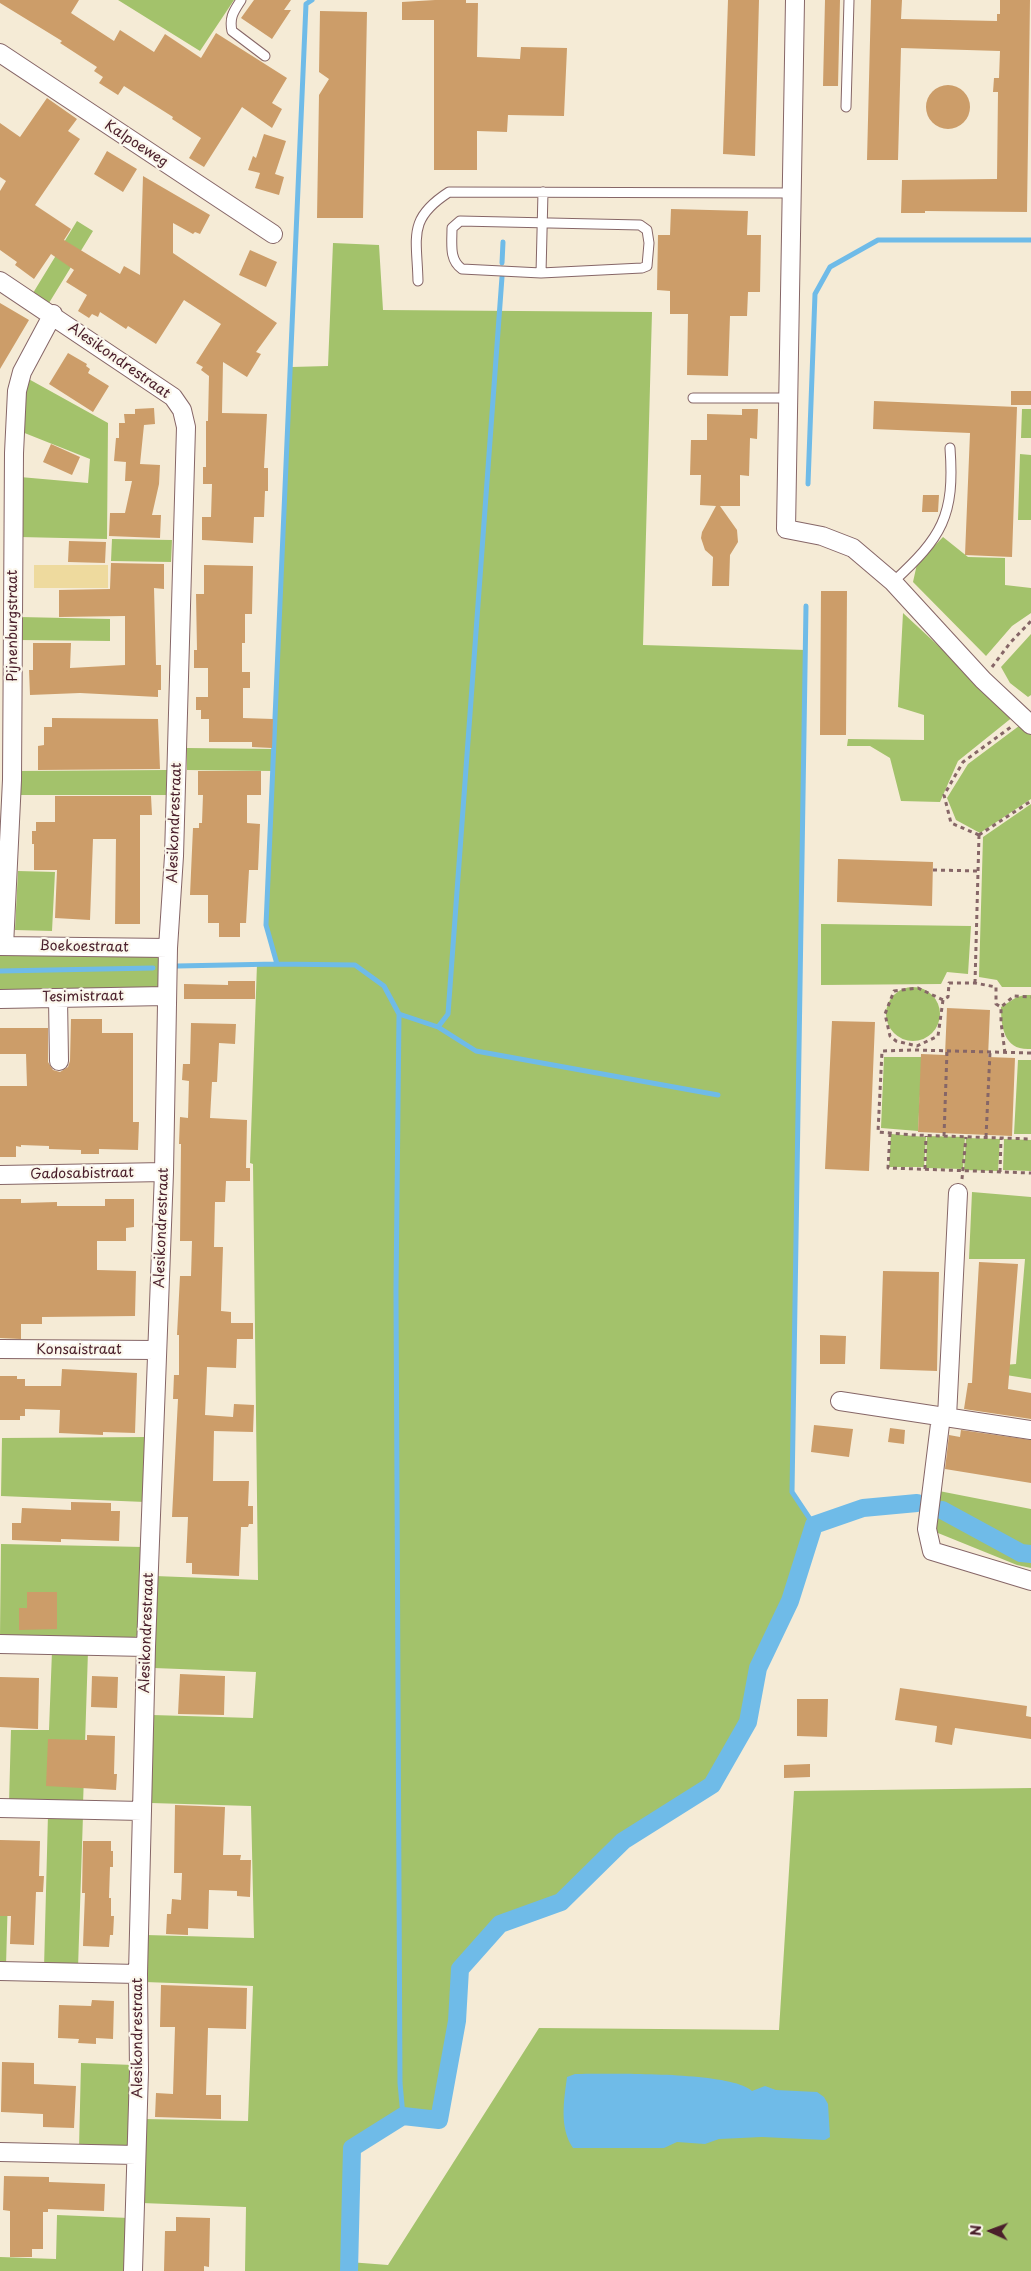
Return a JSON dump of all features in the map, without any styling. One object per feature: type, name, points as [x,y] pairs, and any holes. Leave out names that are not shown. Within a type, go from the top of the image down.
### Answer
[{"type":"street","points":[[795,0],[786,529],[822,536],[853,548],[893,582],[983,680],[1027,722]]},
{"type":"street","name":"Kalpoeweg","points":[[0,53],[273,234]]},
{"type":"street","name":"Alesikondrestraat","points":[[0,281],[53,314],[173,397],[182,410],[186,427],[175,847],[166,996],[164,1172],[146,1647],[138,1974],[139,2071],[133,2271]]},
{"type":"street","name":"Pijnenburgstraat","points":[[2,946],[6,780],[7,453],[22,372],[53,314]]},
{"type":"street","name":"Boekoestraat","points":[[2,946],[168,948]]},
{"type":"street","name":"Tesimistraat","points":[[0,999],[166,996]]},
{"type":"street","points":[[58,998],[59,1061]]},
{"type":"street","name":"Gadosabistraat","points":[[0,1175],[164,1172]]},
{"type":"street","points":[[958,1193],[944,1417],[927,1529],[932,1551],[1031,1581]]},
{"type":"street","name":"Konsaistraat","points":[[0,1350],[157,1350]]},
{"type":"street","points":[[840,1400],[1031,1430]]},
{"type":"street","points":[[0,1644],[146,1647]]},
{"type":"street","points":[[0,1808],[142,1811]]},
{"type":"street","points":[[0,1971],[138,1974]]},
{"type":"street","points":[[0,2152],[136,2155]]},
{"type":"lane","points":[[241,0],[233,12],[230,21],[232,30],[265,56]]},
{"type":"lane","points":[[846,107],[849,0]]},
{"type":"lane","points":[[418,281],[418,222],[424,211],[435,200],[449,192],[792,194]]},
{"type":"lane","points":[[541,273],[543,192]]},
{"type":"lane","points":[[460,221],[541,223],[640,225],[647,230],[649,243],[647,266],[642,268],[541,273],[462,270],[455,264],[452,228],[460,221]]},
{"type":"lane","points":[[693,398],[788,398]]},
{"type":"lane","points":[[893,582],[926,551],[943,523],[951,481],[950,448]]},
{"type":"path","points":[[983,680],[1010,643],[1031,621]]},
{"type":"path","points":[[980,836],[951,823],[944,795],[963,762],[1027,722]]},
{"type":"path","points":[[980,836],[1031,801]]},
{"type":"path","points":[[975,983],[980,836]]},
{"type":"path","points":[[933,870],[978,871]]},
{"type":"path","points":[[943,1000],[918,988],[894,991],[885,1014],[890,1036],[896,1041],[917,1046],[938,1036],[943,1000],[948,997],[949,983],[975,983],[996,987],[996,1004],[1001,1007]]},
{"type":"path","points":[[1005,1053],[1001,1007],[1014,996],[1031,997]]},
{"type":"path","points":[[1031,1054],[882,1051],[878,1132],[926,1136],[1031,1139]]},
{"type":"path","points":[[944,1136],[947,1051]]},
{"type":"path","points":[[986,1137],[990,1052]]},
{"type":"path","points":[[890,1133],[888,1168],[1031,1173]]},
{"type":"path","points":[[925,1169],[926,1136]]},
{"type":"path","points":[[964,1170],[966,1137]]},
{"type":"path","points":[[1000,1172],[1001,1138]]},
{"type":"green space","points":[[118,0],[234,0],[200,51]]},
{"type":"green space","points":[[77,221],[93,231],[49,303],[33,293]]},
{"type":"green space","points":[[333,243],[379,245],[383,310],[652,312],[643,645],[806,650],[792,1492],[814,1525],[790,1601],[758,1668],[748,1722],[712,1785],[623,1841],[561,1902],[500,1924],[460,1969],[457,2021],[439,2120],[403,2116],[352,2148],[349,2262],[388,2265],[539,2028],[779,2030],[794,1791],[1031,1788],[1031,2271],[245,2271],[246,2207],[142,2203],[143,2119],[248,2121],[253,1986],[145,1982],[146,1935],[254,1938],[251,1806],[151,1803],[152,1715],[253,1718],[256,1672],[154,1668],[155,1576],[258,1580],[253,1164],[250,1163],[257,964],[277,963],[266,925],[273,771],[187,770],[187,748],[274,749],[292,367],[328,366]]},
{"type":"green space","points":[[25,377],[108,423],[107,539],[20,537],[20,477],[88,483],[90,459],[22,432]]},
{"type":"green space","points":[[1022,409],[1031,409],[1031,438],[1021,438]]},
{"type":"green space","points":[[1020,454],[1031,455],[1031,520],[1018,520]]},
{"type":"green space","points":[[943,537],[968,557],[1005,558],[1005,585],[1031,588],[1031,613],[1012,626],[986,656],[913,582],[917,564]]},
{"type":"green space","points":[[112,539],[172,540],[171,562],[111,561]]},
{"type":"green space","points":[[903,613],[1014,716],[958,761],[940,802],[901,801],[890,758],[870,746],[847,746],[848,739],[924,740],[924,715],[898,707]]},
{"type":"green space","points":[[20,617],[110,619],[110,641],[19,640]]},
{"type":"green space","points":[[1031,634],[1031,695],[1028,697],[1010,683],[1001,667]]},
{"type":"green space","points":[[1023,723],[1031,730],[1031,799],[980,833],[956,820],[947,798],[968,764]]},
{"type":"green space","points":[[167,770],[166,795],[19,795],[20,771]]},
{"type":"green space","points":[[1031,804],[1031,987],[1002,987],[997,980],[979,977],[983,837]]},
{"type":"green space","points":[[18,871],[55,872],[52,931],[15,930]]},
{"type":"green space","points":[[821,924],[971,926],[968,974],[947,972],[941,984],[821,985]]},
{"type":"green space","points":[[0,951],[155,954],[160,961],[159,986],[149,990],[0,994]]},
{"type":"green space","points":[[908,987],[918,987],[932,995],[938,1004],[940,1014],[938,1024],[932,1033],[918,1041],[908,1041],[898,1036],[891,1029],[886,1019],[886,1009],[891,999],[898,992]]},
{"type":"green space","points":[[1031,995],[1031,1049],[1022,1049],[1010,1042],[1003,1030],[1002,1022],[1001,1007],[1017,997]]},
{"type":"green space","points":[[884,1057],[922,1057],[918,1131],[881,1128]]},
{"type":"green space","points":[[1018,1060],[1031,1060],[1031,1134],[1014,1134]]},
{"type":"green space","points":[[891,1134],[926,1137],[924,1167],[889,1167]]},
{"type":"green space","points":[[927,1136],[965,1137],[963,1169],[926,1168]]},
{"type":"green space","points":[[966,1138],[1000,1139],[998,1171],[964,1170]]},
{"type":"green space","points":[[1004,1139],[1031,1140],[1031,1171],[1003,1170]]},
{"type":"green space","points":[[972,1192],[1031,1197],[1031,1379],[981,1371],[976,1367],[1016,1364],[1025,1259],[969,1259]]},
{"type":"green space","points":[[148,1437],[145,1502],[1,1496],[2,1438]]},
{"type":"green space","points":[[939,1491],[1031,1509],[1031,1568],[1017,1565],[933,1531]]},
{"type":"green space","points":[[1,1544],[143,1547],[138,1634],[132,1641],[0,1636]]},
{"type":"green space","points":[[52,1651],[88,1651],[83,1805],[9,1803],[11,1730],[49,1730]]},
{"type":"green space","points":[[48,1814],[83,1815],[78,1968],[44,1968]]},
{"type":"green space","points":[[0,1893],[8,1893],[6,1966],[0,1966]]},
{"type":"green space","points":[[81,2063],[133,2065],[130,2142],[126,2146],[79,2149]]},
{"type":"green space","points":[[57,2215],[129,2218],[127,2271],[0,2271],[0,2257],[56,2259]]},
{"type":"sand","points":[[34,565],[108,565],[108,588],[34,588]]},
{"type":"water","points":[[575,2074],[640,2074],[695,2077],[720,2080],[752,2091],[765,2086],[776,2090],[817,2092],[824,2097],[828,2104],[830,2137],[825,2140],[762,2137],[719,2139],[705,2144],[677,2142],[664,2148],[573,2148],[566,2131],[564,2114],[567,2077]]},
{"type":"building","points":[[0,0],[79,0],[71,13],[114,41],[120,30],[154,52],[165,34],[201,58],[216,33],[287,78],[272,103],[282,109],[272,128],[242,107],[204,167],[189,158],[201,138],[172,119],[173,117],[124,86],[118,95],[99,83],[103,77],[94,71],[97,67],[60,43],[62,41],[0,3]]},
{"type":"building","points":[[254,0],[291,0],[284,10],[291,10],[272,39],[241,18]]},
{"type":"building","points":[[466,0],[466,3],[478,3],[477,57],[520,59],[521,47],[567,48],[564,116],[508,115],[507,132],[477,131],[477,170],[434,170],[434,20],[402,20],[402,2]]},
{"type":"building","points":[[728,0],[759,0],[755,156],[723,154]]},
{"type":"building","points":[[825,0],[840,0],[838,86],[823,86]]},
{"type":"building","points":[[871,0],[902,0],[901,19],[997,21],[997,14],[1000,14],[1000,0],[1030,0],[1027,212],[925,211],[925,213],[901,213],[902,180],[997,179],[998,92],[993,92],[994,78],[999,78],[1000,51],[901,48],[898,160],[867,160]]},
{"type":"building","points":[[320,11],[367,12],[363,218],[317,218],[319,95],[329,79],[319,72]]},
{"type":"building","points":[[948,85],[960,89],[966,95],[970,107],[966,119],[960,125],[948,129],[936,125],[930,119],[926,107],[930,95],[936,89]]},
{"type":"building","points":[[47,98],[77,119],[68,131],[80,139],[35,205],[71,229],[64,240],[120,274],[124,266],[140,275],[143,176],[210,215],[200,234],[195,232],[193,234],[173,223],[173,253],[277,323],[256,352],[261,354],[247,377],[223,362],[222,413],[267,414],[264,468],[268,468],[268,491],[265,491],[264,517],[254,517],[253,543],[202,540],[202,517],[211,517],[212,484],[203,484],[203,467],[206,467],[206,421],[208,421],[209,376],[201,370],[203,367],[196,363],[221,324],[184,300],[156,344],[128,326],[126,329],[100,312],[98,317],[92,314],[89,318],[78,311],[87,295],[66,282],[74,270],[51,254],[34,279],[15,265],[17,262],[0,250],[0,191],[6,181],[0,177],[0,123],[20,137]]},
{"type":"building","points":[[264,134],[286,141],[275,174],[284,177],[279,195],[255,188],[260,173],[248,170],[253,156],[256,158]]},
{"type":"building","points":[[107,151],[137,169],[123,192],[94,174]]},
{"type":"building","points":[[671,209],[748,211],[747,235],[761,235],[760,292],[748,292],[747,316],[730,316],[728,376],[687,375],[688,314],[670,314],[670,291],[657,290],[658,235],[670,235]]},
{"type":"building","points":[[250,250],[277,262],[266,287],[239,275]]},
{"type":"building","points":[[0,303],[29,320],[0,369]]},
{"type":"building","points":[[68,353],[87,364],[86,366],[90,369],[88,373],[109,386],[93,412],[49,384]]},
{"type":"building","points":[[1011,391],[1031,391],[1031,405],[1011,405]]},
{"type":"building","points":[[874,401],[1017,407],[1012,557],[965,555],[970,433],[873,429]]},
{"type":"building","points":[[154,408],[155,424],[144,425],[140,464],[160,465],[159,484],[152,515],[161,515],[160,538],[109,536],[110,513],[125,513],[132,481],[125,481],[126,462],[114,461],[116,438],[119,438],[119,423],[125,423],[124,414],[135,414],[135,409]]},
{"type":"building","points":[[742,409],[758,409],[757,439],[750,438],[749,476],[740,475],[740,506],[720,506],[737,530],[738,542],[730,555],[729,586],[712,586],[713,557],[705,550],[701,538],[702,532],[716,506],[700,505],[701,475],[690,475],[691,440],[707,440],[707,414],[742,415]]},
{"type":"building","points":[[51,444],[80,457],[72,475],[43,462]]},
{"type":"building","points":[[923,495],[939,495],[938,512],[922,512]]},
{"type":"building","points":[[69,541],[106,542],[105,563],[68,562]]},
{"type":"building","points":[[111,563],[164,564],[164,589],[154,588],[156,665],[161,665],[161,690],[158,690],[158,697],[80,693],[30,695],[29,670],[33,670],[33,643],[71,643],[70,668],[125,665],[125,616],[59,617],[59,590],[110,589]]},
{"type":"building","points":[[204,565],[253,566],[252,614],[245,614],[245,643],[242,643],[242,672],[250,672],[250,688],[243,688],[243,718],[273,719],[272,748],[252,747],[252,742],[209,742],[209,719],[201,719],[201,710],[196,710],[196,697],[208,697],[208,668],[194,668],[194,650],[197,650],[196,594],[204,594]]},
{"type":"building","points":[[821,591],[847,591],[846,735],[820,735]]},
{"type":"building","points":[[52,718],[158,719],[160,769],[38,770],[38,746],[44,745],[44,727],[52,727]]},
{"type":"building","points":[[198,771],[261,771],[261,795],[247,795],[247,823],[260,824],[258,870],[249,870],[246,923],[240,923],[240,937],[219,937],[219,923],[208,923],[208,895],[190,895],[193,828],[199,828],[199,823],[202,823],[203,795],[198,795]]},
{"type":"building","points":[[55,796],[151,796],[152,815],[140,815],[140,924],[115,924],[116,839],[93,839],[90,920],[55,918],[57,870],[34,870],[32,831],[36,831],[36,822],[55,822]]},
{"type":"building","points":[[838,859],[933,862],[932,906],[837,902]]},
{"type":"building","points":[[228,981],[255,981],[255,999],[184,999],[184,984],[228,985]]},
{"type":"building","points":[[947,1008],[990,1010],[988,1057],[1015,1058],[1012,1136],[918,1132],[921,1054],[945,1055]]},
{"type":"building","points":[[71,1019],[102,1019],[102,1033],[133,1033],[133,1122],[139,1122],[138,1150],[99,1149],[99,1154],[81,1154],[81,1150],[49,1149],[49,1146],[21,1145],[21,1147],[16,1146],[16,1157],[0,1157],[0,1086],[27,1086],[26,1054],[0,1054],[0,1028],[48,1028],[48,1062],[53,1070],[60,1072],[68,1067],[70,1061]]},
{"type":"building","points":[[832,1021],[875,1022],[869,1171],[825,1169]]},
{"type":"building","points":[[191,1023],[236,1024],[235,1044],[219,1043],[217,1082],[212,1082],[210,1118],[247,1120],[246,1168],[250,1168],[250,1181],[226,1181],[225,1202],[215,1202],[214,1247],[223,1247],[221,1311],[231,1312],[231,1323],[253,1323],[253,1339],[237,1339],[236,1368],[207,1367],[205,1415],[233,1417],[234,1404],[254,1405],[253,1432],[214,1431],[213,1481],[249,1481],[248,1506],[253,1506],[253,1524],[249,1524],[248,1527],[241,1527],[239,1576],[192,1574],[192,1563],[186,1563],[188,1517],[172,1517],[178,1399],[173,1399],[174,1375],[179,1375],[179,1335],[177,1335],[180,1276],[191,1276],[192,1241],[180,1241],[181,1144],[179,1144],[180,1117],[188,1118],[189,1081],[182,1080],[183,1064],[190,1064]]},
{"type":"building","points":[[0,1199],[21,1199],[21,1203],[57,1202],[57,1206],[105,1206],[105,1199],[134,1199],[134,1227],[126,1228],[126,1241],[97,1241],[97,1270],[136,1271],[135,1316],[42,1317],[42,1324],[21,1324],[21,1339],[0,1338]]},
{"type":"building","points":[[979,1262],[1018,1264],[1008,1389],[1031,1393],[1031,1419],[964,1409],[968,1383],[972,1383]]},
{"type":"building","points":[[883,1271],[939,1272],[937,1371],[880,1369]]},
{"type":"building","points":[[820,1335],[846,1336],[845,1364],[820,1364]]},
{"type":"building","points":[[62,1369],[137,1373],[135,1433],[103,1432],[103,1435],[59,1433],[60,1410],[25,1409],[25,1416],[20,1416],[20,1420],[0,1420],[0,1376],[17,1376],[17,1379],[25,1379],[25,1386],[61,1386]]},
{"type":"building","points":[[814,1425],[853,1429],[849,1457],[811,1452]]},
{"type":"building","points":[[890,1428],[905,1430],[904,1444],[888,1442]]},
{"type":"building","points":[[961,1430],[1031,1440],[1031,1483],[945,1469],[949,1435],[960,1437]]},
{"type":"building","points":[[71,1502],[111,1503],[111,1511],[120,1511],[119,1541],[61,1539],[61,1542],[12,1540],[12,1523],[21,1523],[22,1508],[71,1510]]},
{"type":"building","points":[[27,1592],[57,1592],[57,1629],[19,1630],[19,1608],[27,1608]]},
{"type":"building","points":[[180,1674],[225,1676],[224,1715],[178,1714]]},
{"type":"building","points":[[92,1676],[118,1677],[117,1708],[91,1707]]},
{"type":"building","points":[[0,1677],[39,1678],[38,1729],[0,1727]]},
{"type":"building","points":[[900,1688],[1027,1706],[1026,1716],[1031,1717],[1031,1739],[955,1728],[952,1745],[935,1742],[937,1726],[895,1720]]},
{"type":"building","points":[[797,1699],[828,1699],[827,1737],[797,1736]]},
{"type":"building","points":[[87,1735],[115,1736],[114,1774],[117,1774],[116,1790],[46,1786],[48,1739],[87,1740]]},
{"type":"building","points":[[810,1764],[810,1777],[784,1778],[784,1765]]},
{"type":"building","points":[[175,1805],[225,1807],[223,1855],[241,1855],[240,1860],[251,1860],[250,1897],[237,1896],[237,1891],[209,1890],[208,1929],[188,1928],[188,1935],[166,1934],[167,1914],[171,1914],[172,1899],[181,1900],[182,1873],[174,1873]]},
{"type":"building","points":[[0,1840],[40,1841],[39,1876],[44,1876],[43,1892],[36,1892],[34,1945],[10,1944],[11,1916],[0,1916]]},
{"type":"building","points":[[83,1841],[111,1841],[113,1867],[110,1867],[109,1898],[111,1898],[111,1916],[114,1916],[113,1935],[110,1935],[109,1947],[83,1946],[85,1893],[82,1893]]},
{"type":"building","points":[[161,1985],[247,1988],[246,2029],[208,2028],[206,2095],[221,2095],[221,2119],[155,2117],[156,2093],[173,2094],[175,2027],[160,2027]]},
{"type":"building","points":[[92,2000],[114,2001],[113,2039],[96,2038],[96,2044],[78,2043],[79,2039],[58,2038],[59,2005],[91,2006]]},
{"type":"building","points":[[2,2062],[34,2063],[34,2084],[76,2086],[74,2128],[43,2127],[43,2114],[1,2112]]},
{"type":"building","points":[[4,2176],[49,2177],[49,2182],[105,2184],[104,2211],[48,2209],[48,2212],[43,2212],[43,2249],[32,2249],[32,2257],[10,2257],[10,2211],[3,2210]]},
{"type":"building","points":[[176,2217],[210,2218],[209,2267],[204,2266],[204,2271],[164,2271],[165,2231],[176,2231]]},
{"type":"waterway","points":[[277,964],[266,925],[306,4],[312,0]]},
{"type":"waterway","points":[[808,484],[815,294],[830,267],[878,240],[1031,240]]},
{"type":"waterway","points":[[502,263],[503,242]]},
{"type":"waterway","points":[[399,1014],[438,1027],[448,1014],[502,277]]},
{"type":"waterway","points":[[806,606],[792,1492],[814,1525]]},
{"type":"waterway","points":[[177,966],[355,965],[384,986],[399,1014],[396,1290],[400,2083],[403,2116]]},
{"type":"waterway","points":[[0,971],[153,968]]},
{"type":"waterway","points":[[438,1027],[476,1051],[718,1095]]},
{"type":"waterway","points":[[349,2271],[352,2148],[403,2116],[439,2120],[457,2021],[460,1969],[500,1924],[561,1902],[623,1841],[712,1785],[748,1722],[758,1668],[790,1601],[814,1525],[863,1508],[917,1503]]},
{"type":"waterway","points":[[942,1510],[1021,1553],[1031,1554]]}]
